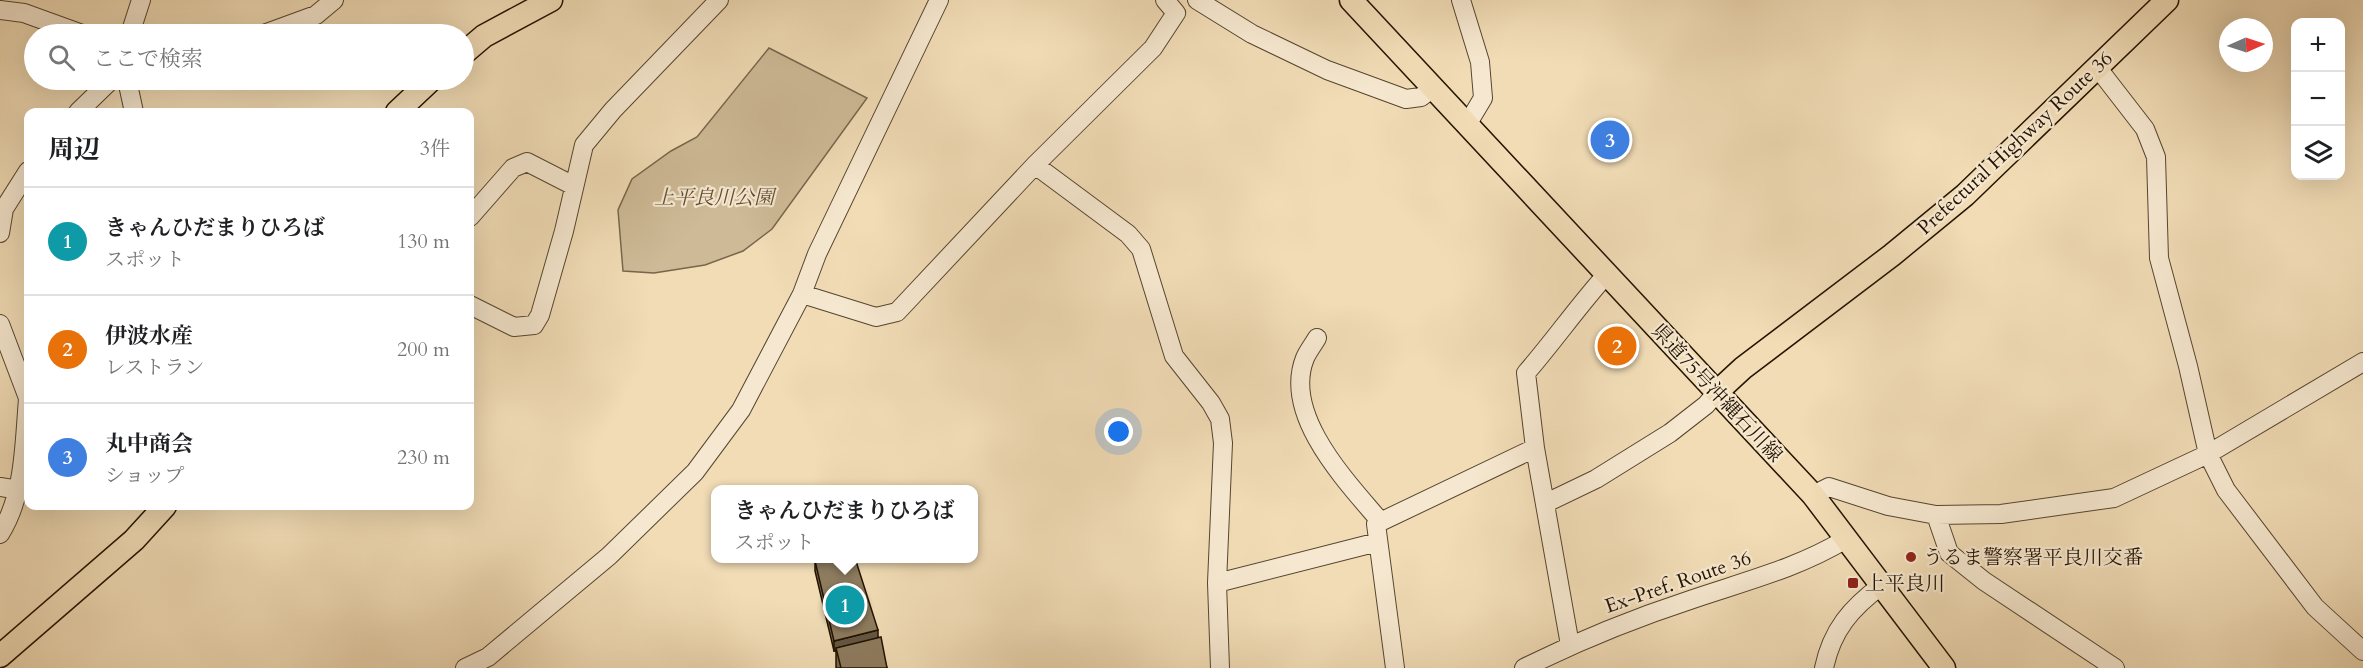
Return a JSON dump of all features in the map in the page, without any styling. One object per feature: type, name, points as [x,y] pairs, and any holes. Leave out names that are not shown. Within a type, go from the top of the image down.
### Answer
[{"type":"main road","points":[[474,44],[484,36],[551,0]]},
{"type":"main road","name":"県道75号沖縄石川線","points":[[1351,0],[1813,495],[1944,668]]},
{"type":"main road","name":"Prefectural Highway Route 36","points":[[1716,392],[1743,368],[1892,255],[1965,195],[2167,0]]},
{"type":"main road","points":[[401,108],[420,90]]},
{"type":"main road","points":[[0,656],[134,540],[161,510]]},
{"type":"street","points":[[133,24],[141,0]]},
{"type":"street","points":[[291,24],[316,15],[334,0]]},
{"type":"street","points":[[474,307],[514,327],[534,325],[540,315],[584,146],[613,110],[719,0]]},
{"type":"street","points":[[465,668],[488,657],[609,556],[695,472],[741,410],[802,294],[817,254],[939,0]]},
{"type":"street","points":[[802,294],[876,317],[897,312],[1035,165],[1153,48],[1176,13],[1165,0]]},
{"type":"street","points":[[1197,0],[1252,34],[1327,70],[1406,99],[1420,97],[1433,88]]},
{"type":"street","points":[[1461,0],[1480,62],[1483,98],[1468,123]]},
{"type":"street","points":[[0,10],[24,13],[54,24]]},
{"type":"street","points":[[2097,67],[2145,129],[2156,157],[2159,258],[2188,366],[2208,454],[2226,490],[2315,608],[2363,651]]},
{"type":"street","points":[[82,108],[101,90]]},
{"type":"street","points":[[129,90],[133,108]]},
{"type":"street","points":[[474,212],[513,168],[527,162],[574,186]]},
{"type":"street","points":[[1035,165],[1128,234],[1140,249],[1174,356],[1211,403],[1220,419],[1223,443],[1217,583],[1220,668]]},
{"type":"street","points":[[0,233],[2,209],[24,177]]},
{"type":"street","points":[[1570,645],[1535,448],[1526,373],[1549,346],[1568,318],[1607,274]]},
{"type":"street","points":[[0,324],[24,387]]},
{"type":"street","points":[[1317,338],[1305,358],[1300,379],[1302,402],[1333,467],[1380,521]]},
{"type":"street","points":[[1813,495],[1829,487],[1888,506],[1936,515],[2001,514],[2114,498],[2208,454],[2363,362]]},
{"type":"street","points":[[1546,503],[1596,479],[1670,433],[1706,405],[1716,392]]},
{"type":"street","points":[[0,534],[12,515],[19,490],[24,439]]},
{"type":"street","points":[[1395,668],[1376,524],[1535,448]]},
{"type":"street","points":[[0,487],[19,490]]},
{"type":"street","points":[[1936,515],[1949,553],[1984,581],[2115,668]]},
{"type":"street","name":"Ex-Pref. Route 36","points":[[1524,668],[1570,645],[1692,599],[1795,566],[1846,539]]},
{"type":"street","points":[[1217,583],[1378,542]]},
{"type":"street","points":[[1824,668],[1830,643],[1847,617],[1882,585]]},
{"type":"green space","name":"上平良川公園","points":[[769,48],[867,98],[772,229],[743,251],[705,265],[654,273],[623,271],[618,210],[632,179],[671,151],[697,137]]},
{"type":"building","points":[[815,563],[857,563],[878,630],[834,641]]},
{"type":"building","points":[[881,637],[887,668],[841,668],[836,648]]},
{"type":"place","name":"丸中商会","points":[[1610,140]]},
{"type":"place","name":"伊波水産","points":[[1617,346]]},
{"type":"place","name":"うるま警察署平良川交番","points":[[1911,557]]},
{"type":"place","name":"上平良川","points":[[1853,583]]},
{"type":"place","name":"きゃんひだまりひろば","points":[[845,605]]}]
